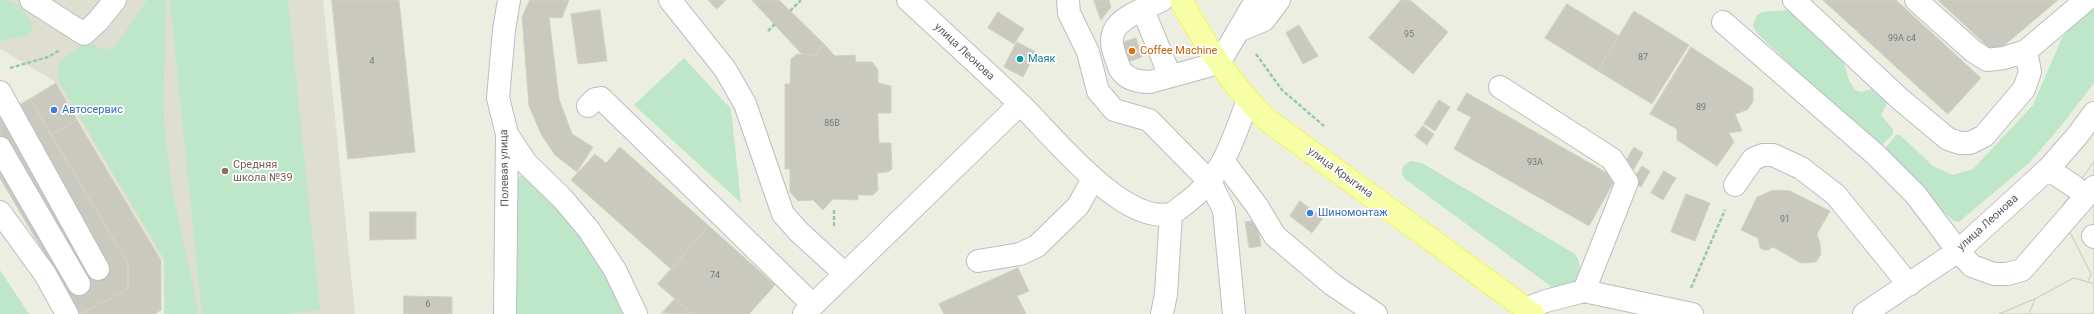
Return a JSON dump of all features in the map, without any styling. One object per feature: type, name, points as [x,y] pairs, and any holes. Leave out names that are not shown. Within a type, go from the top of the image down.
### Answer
[{"type":"main road","name":"улица Крыгина","points":[[1181,0],[1195,27],[1218,63],[1248,100],[1266,119],[1529,311]]},
{"type":"street","points":[[31,0],[84,34],[98,22],[114,0]]},
{"type":"street","name":"Полевая улица","points":[[505,314],[507,134],[498,98],[504,30],[509,0]]},
{"type":"street","points":[[670,0],[724,69],[745,104],[783,214],[799,232],[845,274]]},
{"type":"street","name":"улица Леонова","points":[[908,0],[1020,104],[1093,179],[1123,200],[1150,214],[1171,214]]},
{"type":"street","points":[[1068,0],[1069,14],[1088,52],[1098,91],[1114,110],[1148,120],[1210,182],[1224,210],[1234,314]]},
{"type":"street","points":[[1162,0],[1120,23],[1114,30],[1112,48],[1121,72],[1138,82],[1150,82],[1218,63],[1256,0]]},
{"type":"street","points":[[1238,31],[1264,20],[1279,0]]},
{"type":"street","points":[[1794,0],[1900,99],[1948,139],[1960,143],[1970,143],[1984,136],[2024,89],[2030,72],[2026,51]]},
{"type":"street","points":[[1916,0],[1973,51],[1987,60],[2004,58],[2026,51],[2086,0]]},
{"type":"street","points":[[1143,10],[1170,76]]},
{"type":"street","points":[[1724,22],[1876,155],[1916,195],[1958,251],[1972,266],[1994,274],[2007,274],[2022,270],[2085,187],[2048,169]]},
{"type":"street","points":[[1500,87],[1612,159],[1627,182],[1584,291]]},
{"type":"street","points":[[0,92],[98,269]]},
{"type":"street","points":[[588,106],[595,99],[601,98],[808,310],[1020,104]]},
{"type":"street","points":[[1162,314],[1166,294],[1171,214],[1210,182],[1224,162],[1248,100]]},
{"type":"street","name":"улица Леонова","points":[[1864,314],[1958,251],[2048,169],[2090,123]]},
{"type":"street","points":[[507,134],[526,163],[562,198],[590,230],[615,270],[633,304],[636,314]]},
{"type":"street","points":[[0,148],[79,284]]},
{"type":"street","points":[[1735,185],[1753,159],[1763,155],[1773,155],[1801,168],[1836,195],[1909,285]]},
{"type":"street","points":[[1224,162],[1257,206],[1275,236],[1333,285],[1376,314]]},
{"type":"street","points":[[978,261],[1020,254],[1037,246],[1078,206],[1093,179]]},
{"type":"street","points":[[0,212],[45,274],[67,314]]},
{"type":"street","points":[[1529,311],[1546,301],[1584,291],[1686,313]]},
{"type":"path","points":[[790,11],[801,0]]},
{"type":"path","points":[[768,31],[775,24]]},
{"type":"path","points":[[1238,31],[1282,90],[1329,130]]},
{"type":"path","points":[[6,69],[48,57],[84,34]]},
{"type":"path","points":[[1686,313],[1735,185]]},
{"type":"shaded area","name":"Средняя школа №39","points":[[0,0],[323,0],[355,314],[164,314],[163,261],[56,82],[0,49]]},
{"type":"green space","points":[[0,0],[12,2],[25,12],[33,27],[28,35],[0,41]]},
{"type":"green space","points":[[147,0],[166,0],[164,115],[166,139],[174,198],[198,314],[165,314],[165,260],[58,80],[59,64],[64,58],[78,49],[90,43],[104,50],[115,47]]},
{"type":"green space","points":[[170,0],[288,0],[320,310],[286,314],[202,314]]},
{"type":"green space","points":[[2094,6],[2094,83],[2065,121],[2030,162],[1959,222],[1954,221],[1921,192],[1882,152],[1896,135],[1900,135],[1933,166],[1953,175],[1973,169],[2033,105],[2061,40],[2069,27]]},
{"type":"green space","points":[[1792,11],[1842,57],[1849,80],[1855,90],[1861,92],[1876,88],[1888,101],[1881,115],[1893,129],[1893,134],[1880,147],[1875,146],[1756,32],[1753,25],[1757,15],[1763,12]]},
{"type":"green space","points":[[684,58],[731,109],[741,203],[634,105]]},
{"type":"green space","points":[[1411,161],[1422,163],[1575,254],[1579,261],[1580,268],[1579,275],[1575,283],[1560,290],[1553,288],[1405,179],[1402,173],[1402,168],[1405,164]]},
{"type":"green space","points":[[521,176],[526,176],[560,207],[608,279],[625,314],[514,314],[516,179]]},
{"type":"green space","points":[[0,270],[29,314],[0,314]]},
{"type":"building","points":[[332,0],[399,0],[415,152],[348,159]]},
{"type":"building","points":[[530,0],[569,0],[562,18],[549,17],[559,99],[572,134],[593,147],[577,172],[555,155],[541,134],[529,106],[522,17]]},
{"type":"building","points":[[708,0],[726,0],[717,9]]},
{"type":"building","points":[[752,0],[779,0],[824,44],[816,55],[802,54]]},
{"type":"building","points":[[1094,0],[1109,0],[1111,7],[1101,20]]},
{"type":"building","points":[[1401,0],[1410,0],[1448,32],[1413,74],[1369,38]]},
{"type":"building","points":[[1823,0],[1896,0],[1981,78],[1948,114]]},
{"type":"building","points":[[1938,0],[2058,0],[1995,53]]},
{"type":"building","points":[[1567,4],[1619,36],[1598,71],[1545,38]]},
{"type":"building","points":[[600,10],[607,61],[578,64],[571,14]]},
{"type":"building","points":[[1634,11],[1689,45],[1652,104],[1598,71]]},
{"type":"building","points":[[998,12],[1024,29],[1014,44],[988,28]]},
{"type":"building","points":[[1299,25],[1318,56],[1303,64],[1286,33]]},
{"type":"building","points":[[1136,38],[1142,57],[1128,62],[1122,43]]},
{"type":"building","name":"Маяк","points":[[1017,42],[1036,52],[1023,77],[1004,67]]},
{"type":"building","points":[[824,44],[835,56],[855,55],[856,62],[872,62],[878,70],[878,83],[891,86],[891,113],[878,113],[878,120],[879,143],[891,143],[892,169],[888,172],[877,173],[878,190],[873,195],[858,195],[858,200],[833,199],[823,210],[813,200],[798,201],[790,192],[790,169],[785,169],[785,84],[790,84],[791,59],[797,54],[816,55]]},
{"type":"building","points":[[1691,47],[1753,88],[1753,102],[1747,110],[1735,114],[1742,131],[1729,133],[1734,142],[1717,166],[1677,140],[1677,129],[1650,114]]},
{"type":"building","name":"Автосервис","points":[[56,83],[77,120],[51,135],[30,99]]},
{"type":"building","points":[[1467,93],[1616,178],[1589,226],[1454,149],[1471,117],[1457,110]]},
{"type":"building","points":[[30,99],[128,263],[128,289],[80,314],[0,178],[0,116]]},
{"type":"building","points":[[1439,100],[1450,107],[1435,131],[1424,124]]},
{"type":"building","points":[[77,120],[161,260],[161,310],[155,314],[80,314],[128,289],[128,263],[51,135]]},
{"type":"building","points":[[1423,126],[1434,134],[1427,145],[1415,136]]},
{"type":"building","points":[[620,147],[709,226],[671,269],[571,180],[595,154],[606,163]]},
{"type":"building","points":[[1634,147],[1643,153],[1634,169],[1625,163]]},
{"type":"building","points":[[2094,162],[2094,314],[1999,314],[2035,299],[2074,278],[2088,282],[2091,274],[2071,234],[2054,218]]},
{"type":"building","points":[[2094,162],[2094,284],[2088,282],[2091,274],[2071,234],[2054,218]]},
{"type":"building","points":[[1642,166],[1650,171],[1641,187],[1632,182]]},
{"type":"building","points":[[1664,171],[1676,178],[1663,200],[1651,193]]},
{"type":"building","points":[[1771,191],[1790,191],[1830,211],[1817,234],[1821,254],[1816,262],[1801,263],[1773,247],[1768,250],[1764,250],[1760,248],[1758,238],[1741,230],[1757,197]]},
{"type":"building","points":[[1686,194],[1710,203],[1695,241],[1671,232]]},
{"type":"building","points":[[1300,201],[1323,218],[1312,233],[1290,216]]},
{"type":"building","points":[[370,212],[416,212],[416,239],[370,240]]},
{"type":"building","points":[[1257,221],[1261,246],[1249,248],[1245,222]]},
{"type":"building","points":[[709,226],[775,285],[749,314],[692,314],[658,284]]},
{"type":"building","points":[[1018,268],[1029,291],[1017,296],[1026,314],[944,314],[939,304]]},
{"type":"building","points":[[2074,278],[2094,284],[2094,314],[2029,314],[2035,299]]},
{"type":"building","points":[[404,296],[452,297],[452,314],[404,314]]},
{"type":"building","points":[[675,299],[692,314],[662,313]]},
{"type":"building","points":[[2035,299],[2029,314],[1999,314]]},
{"type":"place","name":"Coffee Machine","points":[[1132,51]]},
{"type":"place","name":"Маяк","points":[[1020,59]]},
{"type":"place","name":"Автосервис","points":[[54,110]]},
{"type":"place","name":"Средняя школа №39","points":[[225,171]]},
{"type":"place","name":"Шиномонтаж","points":[[1310,213]]}]
